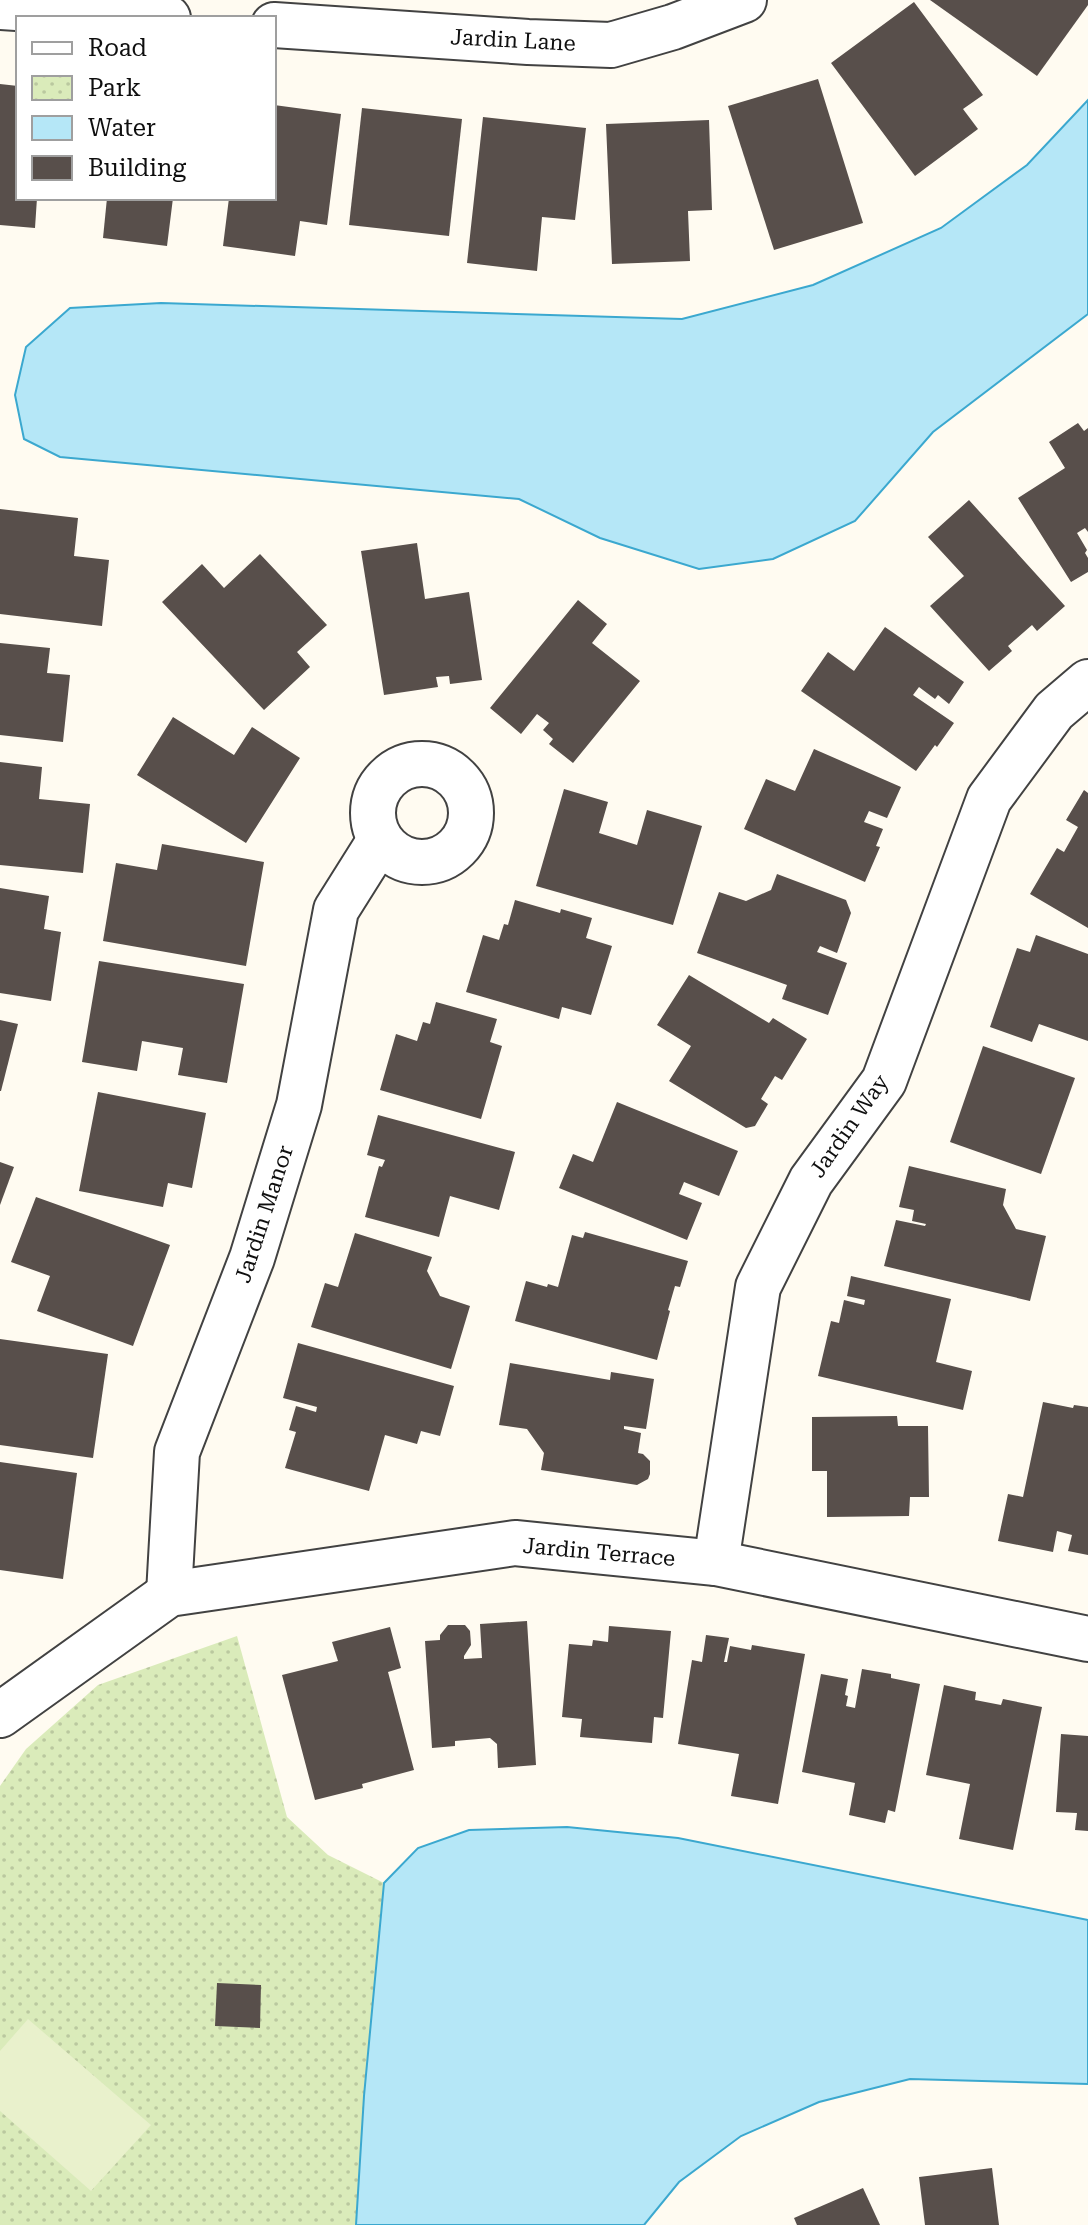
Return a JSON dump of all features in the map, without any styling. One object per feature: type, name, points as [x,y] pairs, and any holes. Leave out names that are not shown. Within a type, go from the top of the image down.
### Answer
[{"type":"street","name":"Jardin Lane","points":[[276,25],[396,17],[611,45],[673,27],[744,0]]},
{"type":"street","points":[[0,7],[137,16]]},
{"type":"street","name":"Jardin Way","points":[[716,1563],[758,1287],[811,1181],[884,1081],[989,799],[1054,711],[1088,682]]},
{"type":"street","name":"Jardin Manor","points":[[169,1594],[177,1452],[252,1258],[299,1105],[336,910],[380,840]]},
{"type":"street","name":"Jardin Terrace","points":[[0,1715],[169,1594],[515,1543],[716,1563],[1088,1639]]},
{"type":"green space","points":[[237,1636],[287,1817],[328,1855],[384,1883],[364,2096],[356,2225],[0,2225],[0,1786],[26,1749],[98,1685]]},
{"type":"green space","points":[[28,2019],[151,2125],[91,2191],[0,2111],[0,2051]]},
{"type":"water","points":[[1088,100],[1088,314],[933,432],[855,521],[773,559],[699,569],[600,538],[519,499],[60,457],[24,439],[15,395],[26,347],[70,308],[161,303],[682,319],[813,285],[941,228],[1027,165]]},
{"type":"water","points":[[567,1827],[678,1838],[1088,1920],[1088,2084],[910,2079],[819,2102],[741,2136],[679,2182],[644,2225],[356,2225],[364,2096],[384,1883],[418,1848],[469,1830]]},
{"type":"building","points":[[930,0],[1088,0],[1088,5],[1037,76]]},
{"type":"building","points":[[914,2],[983,95],[963,109],[978,129],[915,176],[831,63]]},
{"type":"building","points":[[818,79],[863,223],[774,250],[728,106]]},
{"type":"building","points":[[0,84],[16,86],[16,200],[37,200],[35,228],[0,225]]},
{"type":"building","points":[[276,105],[341,114],[327,225],[300,221],[295,256],[223,246],[229,200],[276,200]]},
{"type":"building","points":[[362,108],[462,119],[449,236],[349,225]]},
{"type":"building","points":[[483,117],[586,128],[575,220],[542,217],[537,271],[467,263]]},
{"type":"building","points":[[709,120],[712,210],[688,211],[690,261],[612,264],[606,124]]},
{"type":"building","points":[[107,200],[173,200],[167,246],[103,238]]},
{"type":"building","points":[[1078,423],[1084,431],[1088,428],[1088,532],[1085,528],[1077,533],[1087,550],[1088,572],[1071,582],[1018,498],[1065,468],[1049,442]]},
{"type":"building","points":[[969,500],[1065,606],[1037,631],[1032,625],[1008,646],[1012,651],[989,671],[930,606],[964,576],[928,537]]},
{"type":"building","points":[[0,509],[78,518],[74,556],[109,560],[102,626],[0,614]]},
{"type":"building","points":[[417,543],[425,599],[469,592],[482,680],[450,684],[449,676],[436,677],[438,687],[384,695],[361,551]]},
{"type":"building","points":[[260,554],[327,625],[297,652],[310,667],[264,710],[162,602],[202,564],[224,588]]},
{"type":"building","points":[[578,600],[607,624],[592,643],[640,681],[573,763],[549,744],[553,739],[543,730],[549,723],[537,714],[521,734],[490,708]]},
{"type":"building","points":[[885,627],[964,682],[949,704],[938,695],[935,699],[919,687],[913,695],[954,723],[916,771],[801,691],[828,652],[854,671]]},
{"type":"building","points":[[0,643],[50,648],[47,673],[70,675],[63,742],[0,735]]},
{"type":"building","points":[[173,717],[234,755],[252,727],[300,758],[246,843],[137,775]]},
{"type":"building","points":[[814,749],[901,787],[887,818],[869,811],[864,822],[883,829],[876,846],[880,847],[865,882],[744,829],[766,779],[795,791]]},
{"type":"building","points":[[0,762],[42,767],[39,799],[90,804],[83,873],[0,865]]},
{"type":"building","points":[[564,789],[608,802],[599,833],[637,845],[647,810],[702,826],[673,925],[536,886]]},
{"type":"building","points":[[1084,790],[1088,793],[1088,928],[1030,894],[1057,848],[1064,852],[1078,827],[1066,820]]},
{"type":"building","points":[[162,844],[264,862],[246,966],[103,941],[116,863],[157,870]]},
{"type":"building","points":[[777,874],[846,900],[851,913],[837,953],[820,946],[817,952],[847,963],[828,1015],[782,999],[787,985],[697,953],[719,892],[746,901],[771,890]]},
{"type":"building","points":[[0,888],[49,896],[44,929],[61,932],[51,1001],[0,993]]},
{"type":"building","points":[[515,900],[560,913],[561,909],[592,918],[586,938],[612,946],[591,1015],[562,1007],[559,1019],[466,992],[483,935],[499,940],[504,924],[508,925]]},
{"type":"building","points":[[1036,935],[1088,954],[1088,1041],[1039,1024],[1032,1042],[990,1027],[1017,948],[1030,952]]},
{"type":"building","points":[[99,961],[244,984],[227,1083],[178,1075],[183,1048],[142,1041],[137,1071],[82,1062]]},
{"type":"building","points":[[689,975],[769,1023],[773,1018],[807,1039],[782,1080],[775,1076],[761,1099],[768,1104],[755,1126],[746,1128],[669,1081],[691,1046],[657,1025]]},
{"type":"building","points":[[436,1002],[497,1019],[490,1042],[502,1046],[481,1119],[380,1090],[396,1034],[417,1041],[423,1022],[430,1024]]},
{"type":"building","points":[[0,1020],[18,1024],[1,1091],[0,1091]]},
{"type":"building","points":[[983,1046],[1075,1078],[1041,1174],[950,1142]]},
{"type":"building","points":[[98,1092],[206,1113],[192,1188],[168,1183],[163,1207],[79,1191]]},
{"type":"building","points":[[617,1102],[738,1151],[719,1196],[684,1182],[679,1194],[702,1203],[687,1240],[559,1188],[573,1154],[593,1162]]},
{"type":"building","points":[[378,1115],[515,1152],[499,1210],[450,1196],[439,1237],[365,1217],[379,1166],[382,1167],[385,1160],[367,1155]]},
{"type":"building","points":[[0,1162],[14,1167],[0,1205]]},
{"type":"building","points":[[909,1166],[1006,1189],[1003,1205],[1016,1229],[1046,1236],[1030,1301],[884,1266],[896,1220],[926,1224],[912,1221],[914,1210],[899,1207]]},
{"type":"building","points":[[36,1197],[170,1245],[133,1346],[37,1311],[50,1276],[11,1262]]},
{"type":"building","points":[[585,1232],[688,1261],[680,1287],[675,1286],[657,1360],[515,1321],[526,1281],[558,1287],[572,1235],[583,1238]]},
{"type":"building","points":[[355,1233],[432,1257],[427,1271],[440,1296],[470,1306],[451,1369],[311,1327],[325,1283],[338,1287]]},
{"type":"building","points":[[851,1276],[951,1299],[936,1362],[972,1371],[963,1410],[818,1376],[831,1321],[839,1323],[844,1300],[864,1305],[865,1300],[847,1296]]},
{"type":"building","points":[[0,1339],[108,1354],[93,1458],[0,1445]]},
{"type":"building","points":[[298,1343],[454,1386],[440,1436],[421,1431],[417,1444],[385,1435],[369,1491],[285,1468],[296,1432],[289,1430],[296,1406],[316,1412],[317,1407],[283,1398]]},
{"type":"building","points":[[510,1363],[610,1380],[611,1372],[654,1379],[646,1429],[624,1426],[624,1429],[641,1433],[638,1453],[650,1461],[648,1479],[637,1485],[541,1470],[544,1453],[527,1429],[499,1425]]},
{"type":"building","points":[[1043,1402],[1073,1408],[1074,1405],[1088,1407],[1088,1555],[1068,1551],[1072,1535],[1057,1531],[1053,1552],[998,1541],[1008,1494],[1023,1497]]},
{"type":"building","points":[[897,1416],[898,1426],[928,1426],[929,1497],[910,1497],[909,1516],[827,1517],[827,1471],[812,1471],[812,1417]]},
{"type":"building","points":[[0,1462],[77,1473],[63,1579],[0,1570]]},
{"type":"building","points":[[527,1621],[536,1765],[498,1768],[497,1744],[490,1738],[455,1741],[455,1746],[432,1748],[425,1641],[440,1640],[448,1625],[465,1625],[470,1631],[471,1645],[464,1659],[482,1658],[480,1624]]},
{"type":"building","points":[[609,1626],[671,1631],[663,1718],[654,1717],[652,1743],[580,1737],[582,1719],[562,1717],[569,1644],[592,1646],[593,1640],[608,1642]]},
{"type":"building","points":[[390,1627],[401,1668],[388,1672],[414,1770],[362,1784],[363,1788],[315,1800],[282,1675],[338,1661],[332,1642]]},
{"type":"building","points":[[706,1635],[729,1638],[724,1662],[727,1662],[730,1646],[751,1650],[752,1645],[805,1654],[778,1804],[731,1796],[739,1754],[678,1744],[692,1660],[702,1662]]},
{"type":"building","points":[[862,1669],[891,1674],[891,1678],[920,1684],[895,1812],[888,1810],[885,1823],[849,1815],[855,1783],[802,1772],[821,1674],[848,1679],[846,1706],[855,1708]]},
{"type":"building","points":[[944,1685],[976,1692],[975,1700],[1001,1705],[1003,1699],[1042,1707],[1013,1850],[959,1839],[970,1784],[926,1775]]},
{"type":"building","points":[[1061,1734],[1088,1736],[1088,1831],[1075,1830],[1077,1813],[1056,1812]]},
{"type":"building","points":[[217,1983],[261,1985],[260,2028],[215,2026]]},
{"type":"building","points":[[992,2168],[999,2225],[925,2225],[919,2177]]},
{"type":"building","points":[[863,2188],[880,2225],[797,2225],[794,2218]]}]
